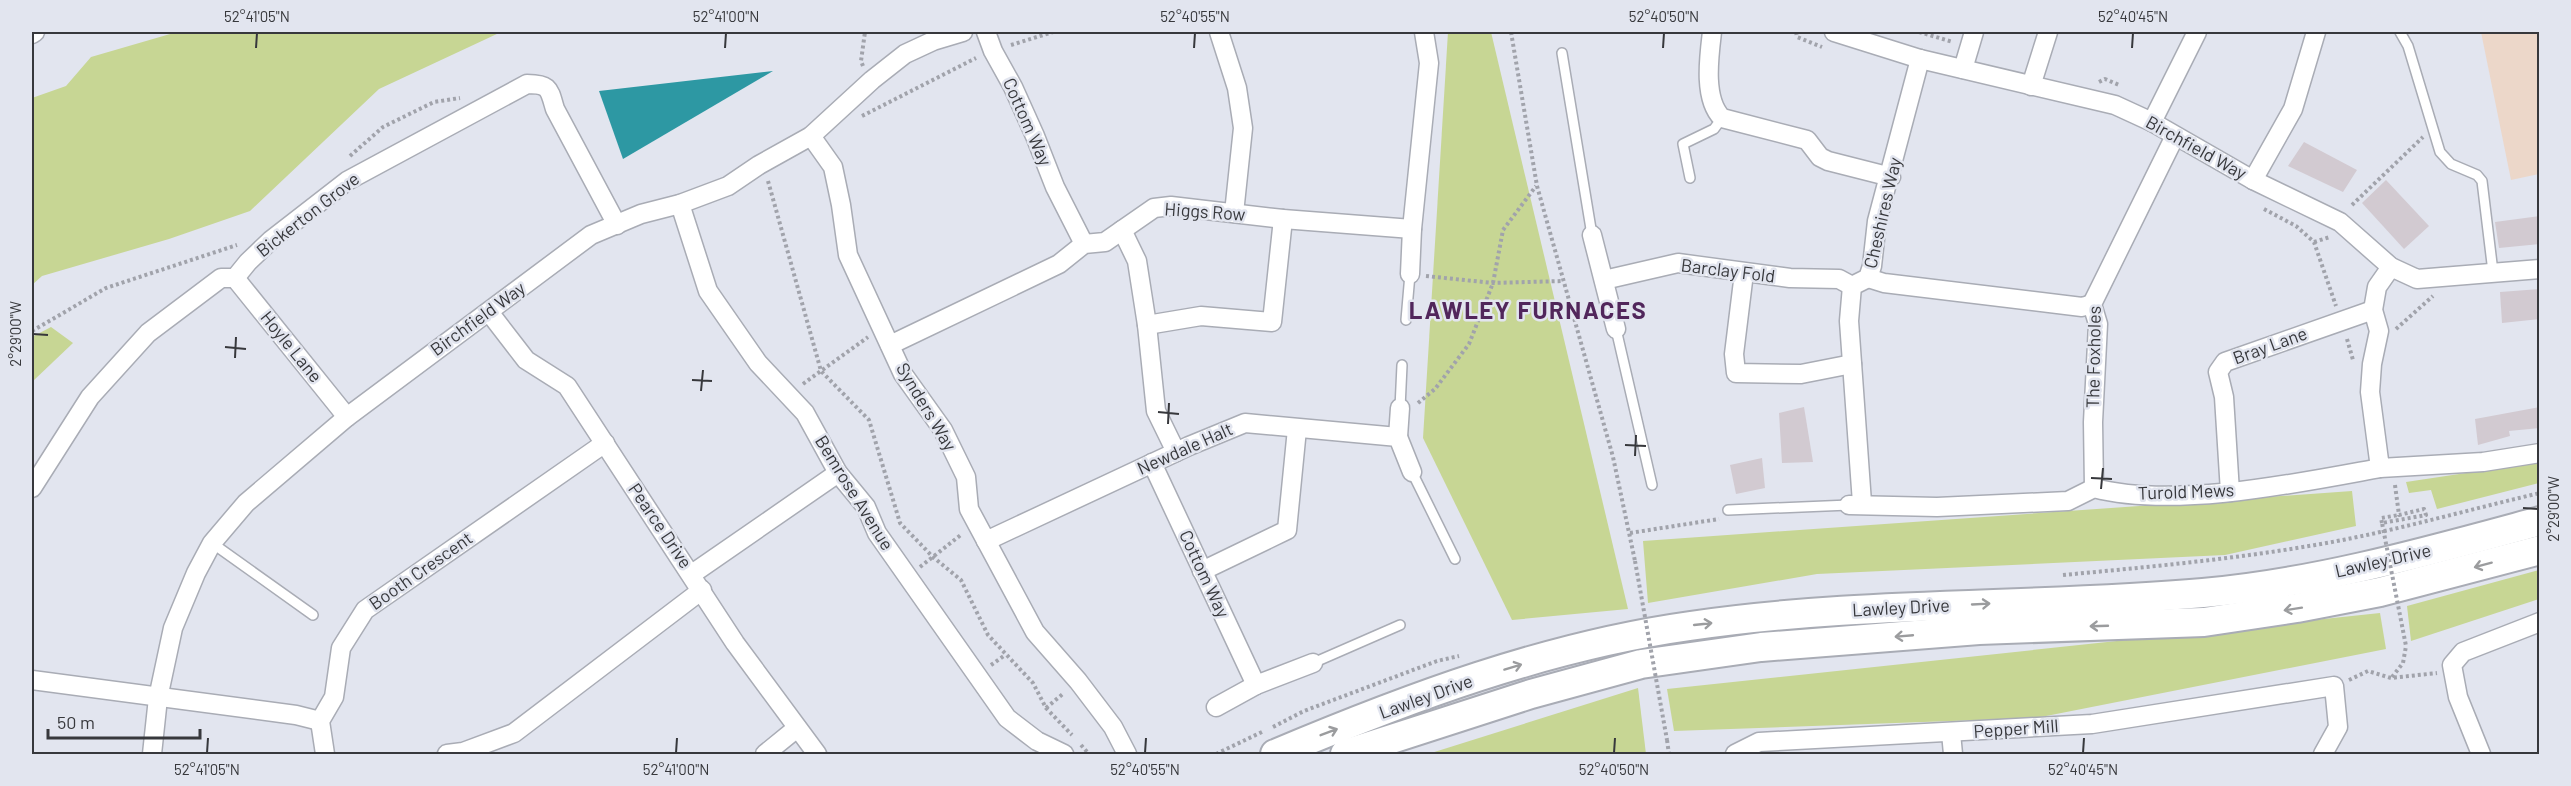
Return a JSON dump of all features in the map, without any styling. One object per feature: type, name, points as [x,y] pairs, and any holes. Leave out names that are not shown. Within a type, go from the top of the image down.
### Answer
[{"type":"main road","name":"Lawley Drive","points":[[1275,754],[1455,685],[1582,646],[1668,630],[1813,613],[2204,593],[2380,564],[2540,521]]},
{"type":"main road","name":"Lawley Drive","points":[[1345,754],[1531,694],[1641,664],[1761,647],[1979,630],[2204,622],[2297,608],[2380,592],[2540,550]]},
{"type":"street","name":"Birchfield Way","points":[[152,754],[158,698],[173,628],[196,573],[212,543],[246,503],[347,417],[591,235],[641,214],[680,204],[728,186],[759,165],[811,136],[904,54],[933,41],[963,32]]},
{"type":"street","name":"Cottom Way","points":[[986,32],[993,51],[1013,87],[1055,187],[1084,244]]},
{"type":"street","points":[[1219,32],[1237,88],[1243,129],[1234,213]]},
{"type":"street","points":[[1410,274],[1412,229],[1429,63],[1424,32]]},
{"type":"street","points":[[1712,32],[1709,80],[1714,110],[1722,118],[1807,140],[1820,157],[1828,161],[1891,177]]},
{"type":"street","name":"Birchfield Way","points":[[1834,32],[1920,59],[2115,105],[2152,122],[2253,180],[2340,222],[2391,267],[2417,279],[2540,269]]},
{"type":"street","points":[[1963,69],[1974,32]]},
{"type":"street","points":[[2031,86],[2049,32]]},
{"type":"street","points":[[2152,122],[2197,32]]},
{"type":"street","points":[[2253,180],[2293,109],[2316,32]]},
{"type":"street","name":"Cheshires Way","points":[[1856,504],[1849,321],[1860,282],[1872,266],[1877,221],[1891,177],[1920,59]]},
{"type":"street","name":"Bickerton Grove","points":[[32,488],[90,397],[148,333],[221,278],[235,278],[271,240],[347,181],[527,84],[542,84],[550,90],[555,110],[617,225]]},
{"type":"street","name":"Synders Way","points":[[811,136],[832,167],[841,205],[848,255],[903,374],[943,430],[966,477],[969,509],[1035,632],[1078,681],[1113,727],[1127,754]]},
{"type":"street","name":"The Foxholes","points":[[2094,488],[2093,410],[2098,324],[2092,304],[2175,136]]},
{"type":"street","name":"Bemrose Avenue","points":[[680,204],[708,291],[758,363],[806,413],[838,473],[866,507],[877,533],[1007,718],[1037,741],[1064,754]]},
{"type":"street","name":"Higgs Row","points":[[886,338],[1059,264],[1084,244],[1106,242],[1154,208],[1171,206],[1283,219],[1412,229]]},
{"type":"street","points":[[1147,325],[1201,316],[1272,322],[1283,219]]},
{"type":"street","points":[[1122,230],[1137,261],[1147,325],[1156,411],[1176,452]]},
{"type":"street","points":[[1593,235],[1616,329]]},
{"type":"street","name":"Barclay Fold","points":[[1604,280],[1678,262],[1790,278],[1884,283],[2082,307],[2092,304]]},
{"type":"street","points":[[2380,468],[2370,392],[2372,364],[2379,331],[2373,310],[2377,287],[2391,267]]},
{"type":"street","points":[[1744,273],[1734,354],[1736,373],[1801,374],[1852,364]]},
{"type":"street","name":"Hoyle Lane","points":[[235,278],[347,417]]},
{"type":"street","name":"Bray Lane","points":[[2230,492],[2224,396],[2218,372],[2225,362],[2373,310]]},
{"type":"street","name":"Pearce Drive","points":[[489,312],[526,360],[567,386],[735,643],[817,754]]},
{"type":"street","points":[[1400,413],[1398,437],[1413,472]]},
{"type":"street","name":"Newdale Halt","points":[[986,541],[1176,452],[1245,423],[1398,437]]},
{"type":"street","points":[[1202,571],[1287,530],[1297,429]]},
{"type":"street","name":"Booth Crescent","points":[[320,721],[334,697],[341,648],[365,610],[604,443]]},
{"type":"street","name":"Turold Mews","points":[[2094,488],[2118,495],[2230,492],[2380,468],[2483,462],[2540,453]]},
{"type":"street","name":"Cottom Way","points":[[1152,463],[1256,685]]},
{"type":"street","points":[[692,574],[838,473]]},
{"type":"street","points":[[1856,504],[1937,507],[2068,501],[2094,488]]},
{"type":"street","points":[[447,754],[463,752],[514,733],[702,591]]},
{"type":"street","points":[[2481,754],[2458,697],[2452,666],[2463,652],[2540,622]]},
{"type":"street","points":[[1216,707],[1256,685],[1313,663]]},
{"type":"street","points":[[32,680],[296,715],[320,721],[325,754]]},
{"type":"street","points":[[2323,754],[2338,727],[2334,686]]},
{"type":"street","name":"Pepper Mill","points":[[1735,754],[1759,742],[2092,724],[2334,686]]},
{"type":"street","points":[[765,754],[797,728]]},
{"type":"street","points":[[1951,733],[1953,754]]},
{"type":"lane","points":[[2400,32],[2408,46],[2440,152],[2451,164],[2477,174],[2482,181],[2493,272]]},
{"type":"lane","points":[[1562,53],[1593,235]]},
{"type":"lane","points":[[1690,178],[1683,144],[1714,129],[1722,118]]},
{"type":"lane","points":[[1406,320],[1410,274]]},
{"type":"lane","points":[[1616,329],[1652,485]]},
{"type":"lane","points":[[1400,413],[1402,365]]},
{"type":"lane","points":[[1413,472],[1455,559]]},
{"type":"lane","points":[[1728,510],[1856,504]]},
{"type":"lane","points":[[212,543],[313,615]]},
{"type":"lane","points":[[1313,663],[1400,625]]},
{"type":"path","points":[[865,32],[861,61],[872,80]]},
{"type":"path","points":[[858,118],[993,51],[1053,32]]},
{"type":"path","points":[[1510,32],[1537,186],[1613,457],[1635,561],[1669,754]]},
{"type":"path","points":[[348,158],[382,127],[434,102],[477,96],[499,98]]},
{"type":"path","points":[[2352,205],[2417,141],[2433,132]]},
{"type":"path","points":[[759,165],[768,180],[821,371],[869,420],[900,523],[933,557],[961,580],[988,635],[1033,683],[1046,708],[1089,754]]},
{"type":"path","points":[[1400,413],[1435,389],[1469,344],[1493,284],[1503,230],[1537,186]]},
{"type":"path","points":[[2256,204],[2296,226],[2313,242],[2354,362],[2372,364]]},
{"type":"path","points":[[32,331],[106,288],[246,242]]},
{"type":"path","points":[[1410,274],[1493,284],[1562,281]]},
{"type":"path","points":[[2379,331],[2393,333],[2437,292]]},
{"type":"path","points":[[789,395],[865,339],[886,338]]},
{"type":"path","points":[[2395,485],[2399,515]]},
{"type":"path","points":[[2382,523],[2426,515],[2424,509],[2381,518],[2406,646],[2403,663],[2391,678]]},
{"type":"path","points":[[908,576],[977,524]]},
{"type":"path","points":[[2334,686],[2368,671],[2391,678],[2439,672],[2452,666]]},
{"type":"shaded area","points":[[2481,32],[2539,32],[2539,174],[2511,180]]},
{"type":"green space","points":[[177,32],[619,32],[499,33],[379,89],[250,211],[169,239],[42,276],[32,285],[32,98],[66,86],[91,57]]},
{"type":"green space","points":[[1448,32],[1491,32],[1628,609],[1512,620],[1423,438]]},
{"type":"green space","points":[[51,327],[73,343],[32,382],[32,337]]},
{"type":"green space","points":[[2539,462],[2539,483],[2437,509],[2431,490],[2409,493],[2406,482]]},
{"type":"green space","points":[[2352,491],[2356,526],[2225,555],[1817,574],[1648,603],[1643,541]]},
{"type":"green space","points":[[2539,570],[2539,599],[2411,641],[2407,606]]},
{"type":"green space","points":[[2380,613],[2386,649],[2036,718],[1674,731],[1667,689]]},
{"type":"green space","points":[[1638,688],[1646,754],[1428,754]]},
{"type":"water","points":[[773,71],[623,159],[599,91]]},
{"type":"building","points":[[2304,142],[2357,170],[2343,192],[2288,166]]},
{"type":"building","points":[[2386,180],[2429,226],[2404,249],[2362,203]]},
{"type":"building","points":[[2540,216],[2540,244],[2499,248],[2495,222]]},
{"type":"building","points":[[2540,289],[2540,319],[2502,323],[2500,292]]},
{"type":"building","points":[[1804,407],[1813,462],[1782,463],[1779,413]]},
{"type":"building","points":[[2540,407],[2540,428],[2509,431],[2510,436],[2478,445],[2475,419]]},
{"type":"building","points":[[1762,458],[1765,488],[1736,494],[1730,465]]},
{"type":"district","name":"LAWLEY FURNACES","points":[[1528,311]]}]
